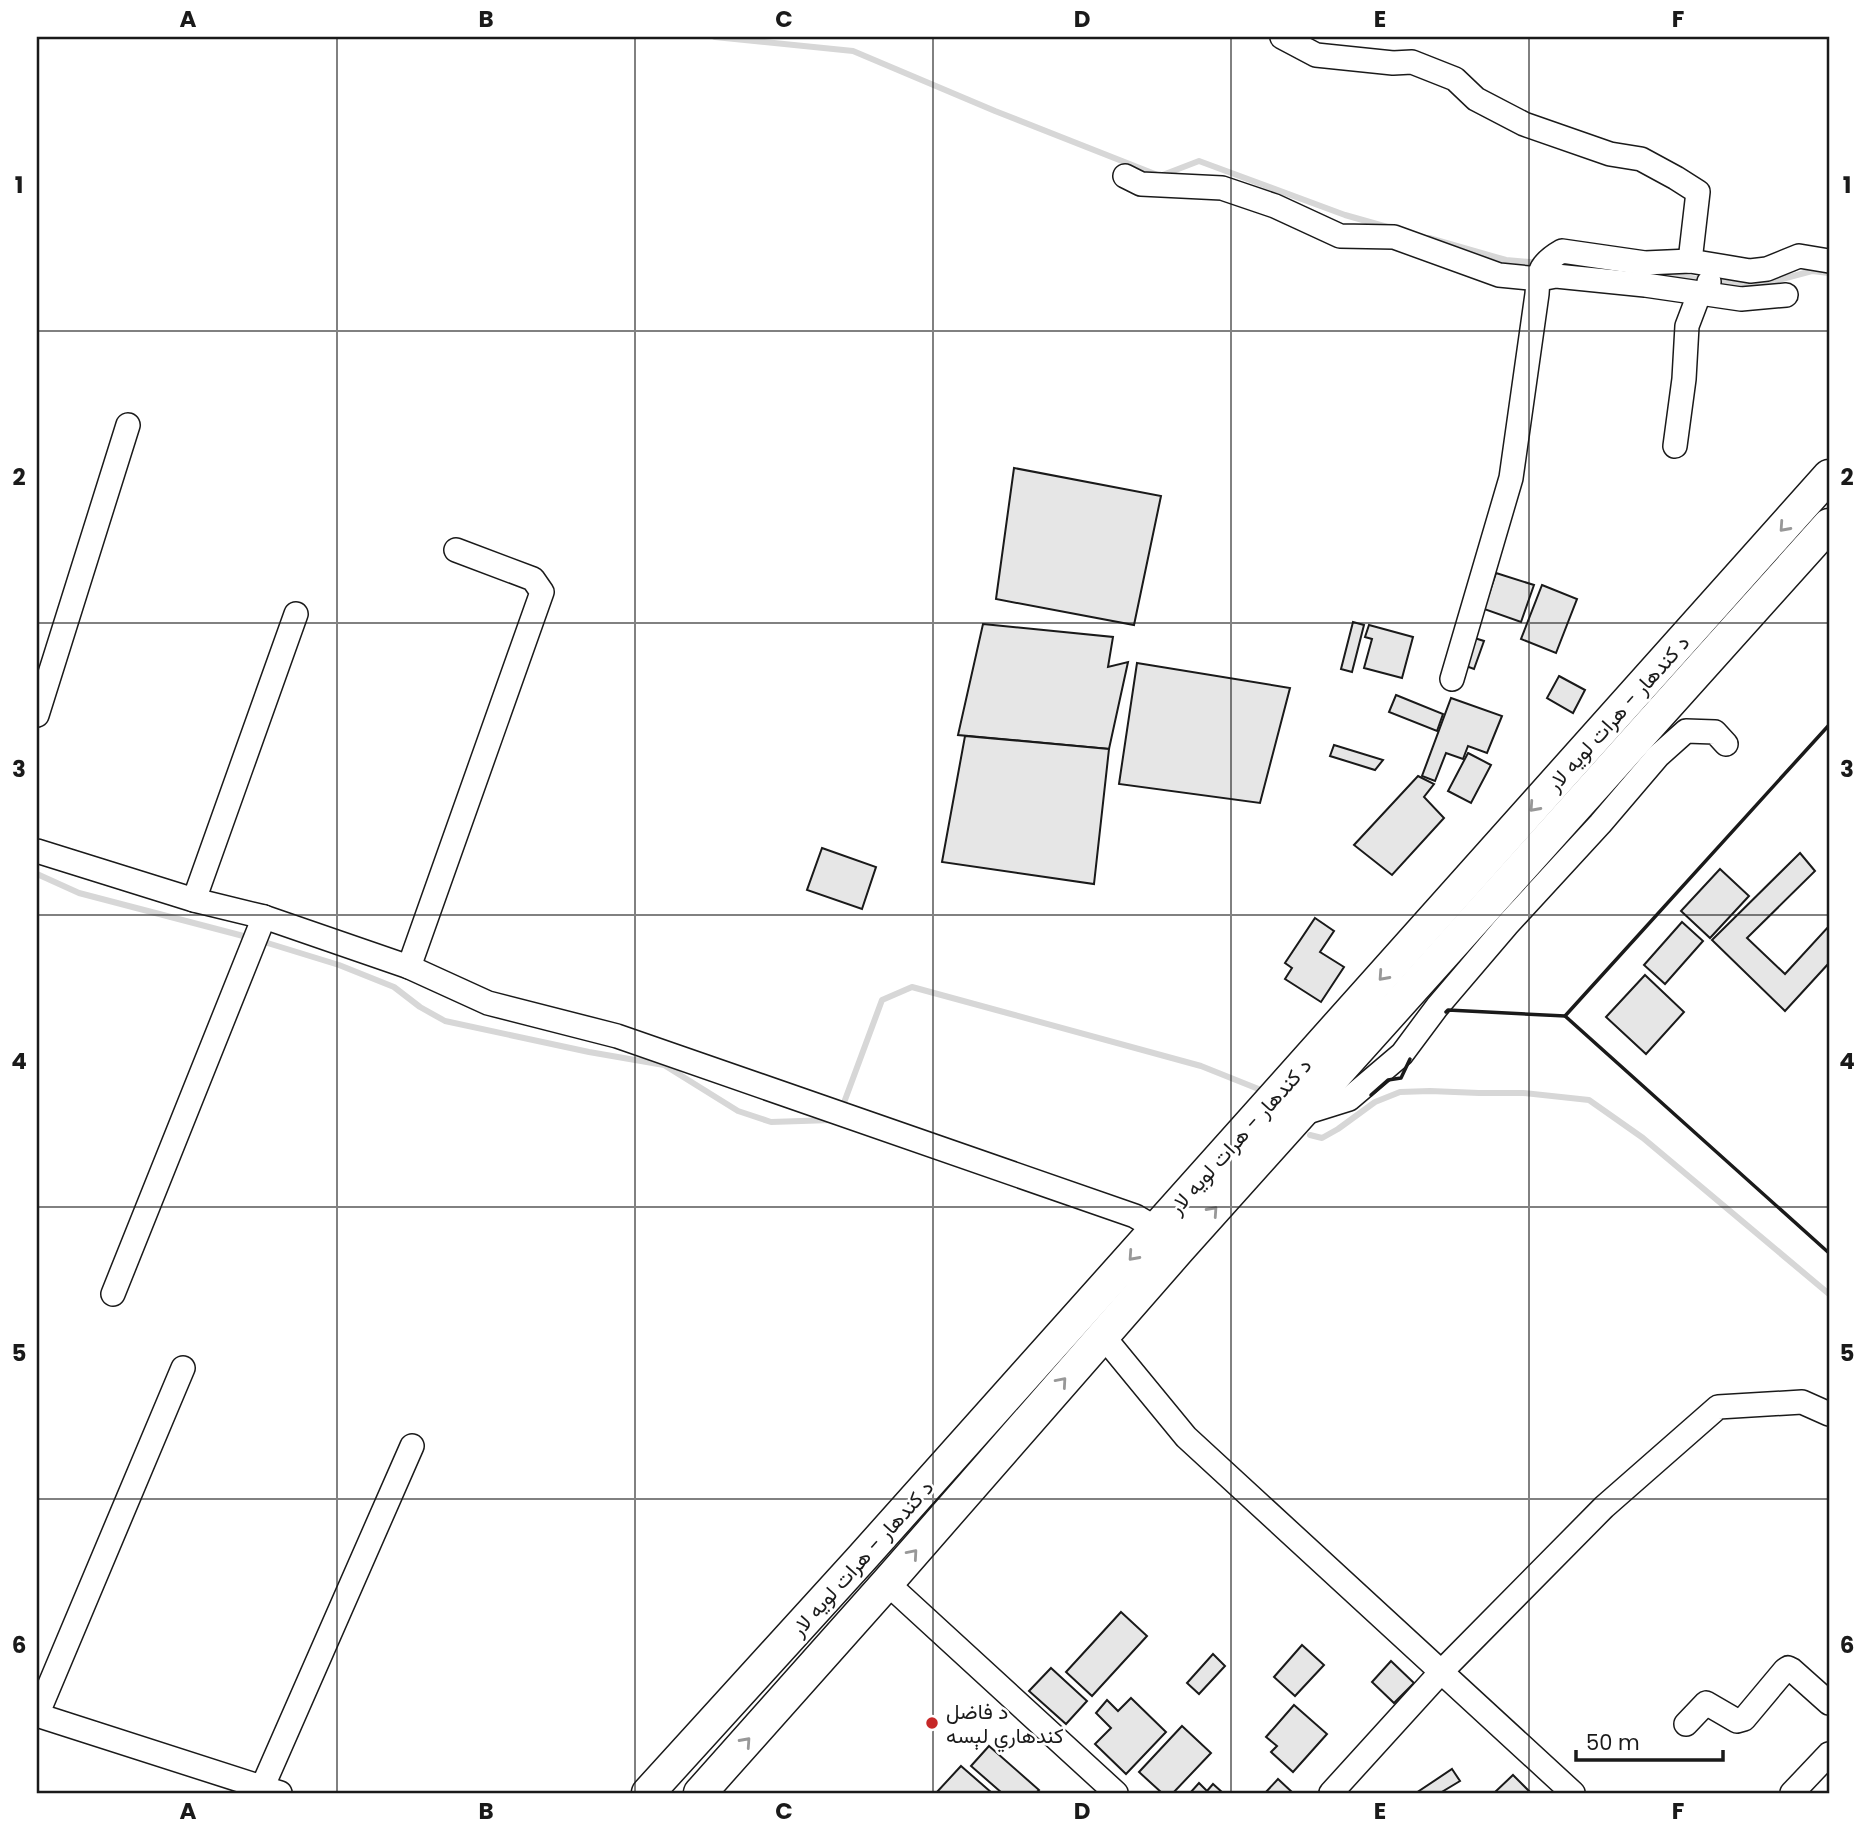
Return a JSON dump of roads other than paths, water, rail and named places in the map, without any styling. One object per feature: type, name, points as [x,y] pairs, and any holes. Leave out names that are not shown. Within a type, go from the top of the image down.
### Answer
[{"type":"highway","name":"د کندهار - هرات لويه لار","points":[[648,1793],[780,1648],[1168,1239],[1647,681],[1829,476]]},
{"type":"highway","name":"د کندهار - هرات لويه لار","points":[[700,1793],[1103,1336],[1168,1239],[1300,1114],[1829,525]]},
{"type":"highway","points":[[1647,681],[1671,701]]},
{"type":"highway","points":[[780,1648],[810,1670]]},
{"type":"street","points":[[1282,37],[1316,55],[1393,63],[1412,62],[1455,79],[1476,99],[1524,124],[1610,154],[1641,159],[1698,192],[1704,276],[1687,326],[1684,379],[1675,446]]},
{"type":"street","points":[[1125,176],[1141,184],[1222,188],[1275,206],[1340,236],[1394,237],[1499,275],[1542,270],[1556,276],[1646,285],[1767,269],[1799,256],[1829,261]]},
{"type":"street","points":[[1451,679],[1511,478],[1542,270],[1562,251],[1645,263],[1704,276],[1741,299],[1786,295]]},
{"type":"street","points":[[37,715],[128,425]]},
{"type":"street","points":[[409,967],[542,592],[533,579],[456,550]]},
{"type":"street","points":[[194,900],[296,614]]},
{"type":"street","points":[[1300,1114],[1349,1099],[1402,1054],[1437,1007],[1507,925],[1658,756],[1686,731],[1714,732],[1727,744]]},
{"type":"street","points":[[37,852],[194,900],[259,930],[409,967],[488,1003],[617,1036],[1135,1216],[1168,1239]]},
{"type":"street","points":[[113,1294],[259,930]]},
{"type":"street","points":[[1103,1336],[1186,1437],[1573,1793]]},
{"type":"street","points":[[183,1368],[37,1715],[271,1790],[412,1446]]},
{"type":"street","points":[[1331,1793],[1441,1672],[1604,1507],[1718,1407],[1802,1402],[1829,1414]]},
{"type":"street","points":[[887,1583],[1116,1793]]},
{"type":"street","points":[[1686,1724],[1706,1703],[1737,1721],[1744,1719],[1788,1668],[1829,1703]]},
{"type":"street","points":[[1792,1793],[1829,1754]]},
{"type":"waterway","points":[[715,37],[853,51],[1160,176],[1199,161],[1345,215],[1391,228]]},
{"type":"waterway","points":[[1429,238],[1506,260],[1541,263]]},
{"type":"waterway","points":[[1555,264],[1614,269]]},
{"type":"waterway","points":[[1715,281],[1753,287],[1812,271],[1829,273]]},
{"type":"waterway","points":[[1656,273],[1704,280]]},
{"type":"waterway","points":[[37,874],[79,893],[251,938]]},
{"type":"waterway","points":[[261,941],[339,965],[394,987],[420,1007],[445,1021],[664,1065],[738,1111],[771,1122],[832,1120]]},
{"type":"waterway","points":[[842,1108],[882,1000],[912,987],[1201,1066],[1261,1090]]},
{"type":"waterway","points":[[1310,1135],[1322,1138],[1375,1102],[1400,1092],[1523,1093],[1589,1100],[1643,1138],[1829,1294]]},
{"type":"place","name":"د فاضل کندهاري لېسه","points":[[932,1723]]}]
